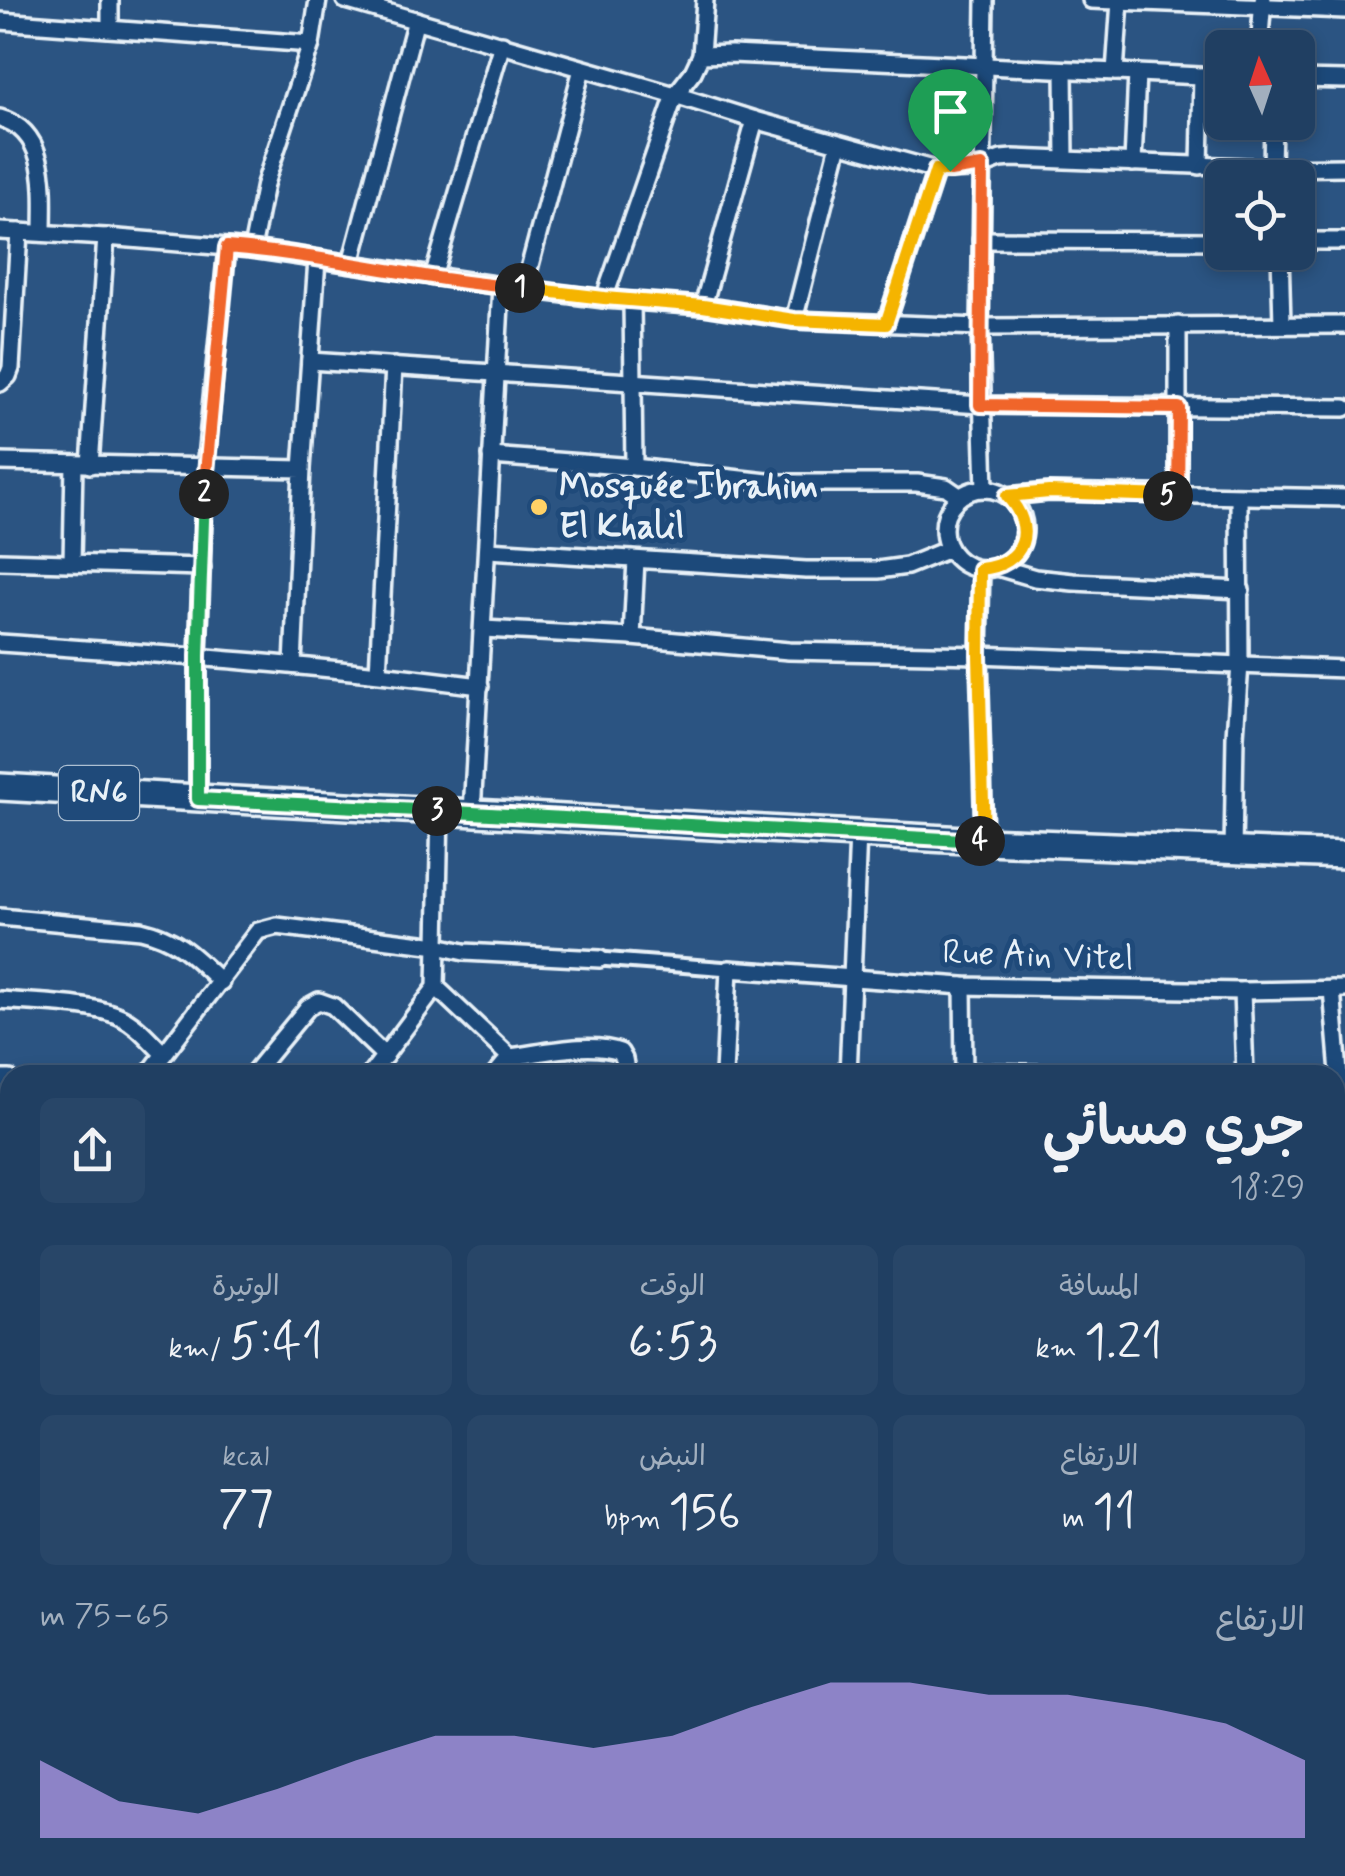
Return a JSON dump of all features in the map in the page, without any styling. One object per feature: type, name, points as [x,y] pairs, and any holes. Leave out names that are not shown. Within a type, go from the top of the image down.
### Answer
[{"type":"main road","name":"RN6","points":[[0,787],[984,841],[1345,855]]},
{"type":"street","points":[[110,0],[110,29]]},
{"type":"street","points":[[252,249],[265,184],[311,44],[318,0]]},
{"type":"street","points":[[345,0],[936,170],[963,170],[1001,159],[1205,166]]},
{"type":"street","points":[[604,298],[674,94],[701,56],[705,0]]},
{"type":"street","points":[[985,0],[980,327],[985,488]]},
{"type":"street","points":[[1091,0],[1345,10]]},
{"type":"street","points":[[1116,72],[1120,2]]},
{"type":"street","points":[[1261,30],[1263,4]]},
{"type":"street","points":[[0,20],[311,44]]},
{"type":"street","points":[[351,262],[416,20]]},
{"type":"street","points":[[434,277],[502,44]]},
{"type":"street","points":[[701,56],[731,54],[1202,76],[1200,166]]},
{"type":"street","points":[[524,288],[582,69]]},
{"type":"street","points":[[1064,70],[1065,159]]},
{"type":"street","points":[[1133,163],[1137,73]]},
{"type":"street","points":[[1315,80],[1345,80]]},
{"type":"street","points":[[0,118],[30,138],[40,161],[43,233]]},
{"type":"street","points":[[703,306],[755,120]]},
{"type":"street","points":[[794,320],[839,144]]},
{"type":"street","points":[[1315,168],[1345,168]]},
{"type":"street","points":[[886,324],[936,170]]},
{"type":"street","points":[[0,231],[252,249],[500,286],[703,306],[794,320],[980,327],[1345,325]]},
{"type":"street","points":[[0,383],[11,368],[19,232]]},
{"type":"street","points":[[72,562],[106,237]]},
{"type":"street","points":[[981,240],[1205,240]]},
{"type":"street","points":[[1315,241],[1345,242]]},
{"type":"street","points":[[198,799],[198,656],[205,468],[227,247]]},
{"type":"street","points":[[293,665],[316,260]]},
{"type":"street","points":[[1280,270],[1282,324]]},
{"type":"street","points":[[472,813],[500,286]]},
{"type":"street","points":[[632,301],[634,466]]},
{"type":"street","points":[[1178,325],[1178,496]]},
{"type":"street","points":[[310,361],[980,405],[1345,408]]},
{"type":"street","points":[[378,673],[394,366]]},
{"type":"street","points":[[491,456],[634,466],[777,483],[934,484],[960,496]]},
{"type":"street","points":[[0,462],[302,470]]},
{"type":"street","points":[[989,568],[1012,558],[1022,544],[1025,526],[1019,508],[1007,496],[985,488],[960,496],[946,514],[944,532],[949,550],[962,562],[989,568],[1035,578],[1073,582],[1241,590]]},
{"type":"street","points":[[1007,496],[1049,492],[1345,498]]},
{"type":"street","points":[[1233,852],[1240,664],[1239,497]]},
{"type":"street","points":[[488,550],[806,570],[907,566],[949,550]]},
{"type":"street","points":[[632,637],[636,560]]},
{"type":"street","points":[[0,561],[202,566]]},
{"type":"street","points":[[984,841],[979,655],[989,568]]},
{"type":"street","points":[[483,630],[632,637],[789,651],[1345,668]]},
{"type":"street","points":[[0,643],[198,656],[480,686]]},
{"type":"street","points":[[381,1065],[436,987],[440,811]]},
{"type":"street","points":[[848,1065],[858,833]]},
{"type":"street","points":[[0,917],[162,935],[181,945],[221,982]]},
{"type":"street","points":[[156,1065],[258,931],[277,926],[464,952],[729,968],[724,1065]]},
{"type":"street","name":"Rue Ain Vitel","points":[[729,968],[963,986],[1242,992],[1339,989]]},
{"type":"street","points":[[963,986],[964,1065]]},
{"type":"street","points":[[436,987],[516,1065]]},
{"type":"street","points":[[1339,989],[1342,1065]]},
{"type":"street","points":[[1242,992],[1245,1065]]},
{"type":"street","points":[[0,1000],[118,1015],[164,1054]]},
{"type":"street","points":[[260,1065],[308,1007],[319,1001],[333,1006],[377,1065]]},
{"type":"street","points":[[504,1065],[510,1057],[586,1048],[620,1052],[625,1065]]},
{"type":"place","name":"Mosquée Ibrahim El Khalil","points":[[539,507]]},
{"type":"route","points":[[982,166],[980,405],[1179,408],[1178,496],[1025,492],[1007,496],[1019,508],[1025,526],[1022,544],[1012,558],[997,568],[980,569],[984,841],[198,799],[198,656],[205,468],[227,247],[500,286],[703,306],[794,320],[886,324],[936,170],[950,171],[982,166]]}]
